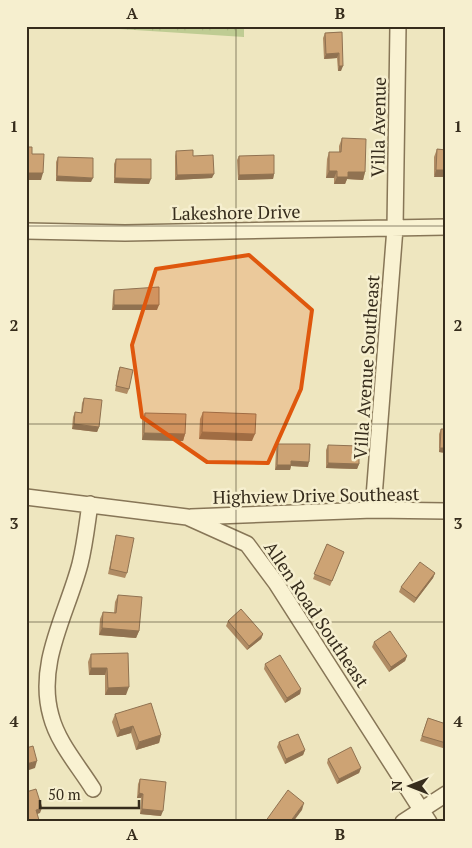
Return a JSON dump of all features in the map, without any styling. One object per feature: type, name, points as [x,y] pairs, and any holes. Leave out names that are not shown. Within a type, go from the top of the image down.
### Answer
[{"type":"street","name":"Villa Avenue","points":[[395,228],[398,26]]},
{"type":"street","name":"Lakeshore Drive","points":[[26,231],[125,233],[446,227]]},
{"type":"street","name":"Villa Avenue Southeast","points":[[374,510],[395,228]]},
{"type":"street","name":"Allen Road Southeast","points":[[26,497],[187,517],[247,544],[276,583],[425,815]]},
{"type":"street","points":[[90,504],[80,563],[54,642],[47,675],[48,701],[59,738],[93,788]]},
{"type":"street","name":"Highview Drive Southeast","points":[[187,517],[374,510],[446,511]]},
{"type":"street","points":[[403,822],[425,815],[446,794]]},
{"type":"highlighted area","points":[[249,255],[312,310],[301,389],[268,463],[207,462],[142,417],[132,345],[156,269]]},
{"type":"green space","points":[[72,26],[244,26],[244,37]]},
{"type":"building","points":[[342,32],[343,66],[339,66],[339,53],[326,54],[325,33]]},
{"type":"building","points":[[342,138],[366,139],[365,172],[348,172],[348,177],[337,177],[337,171],[329,171],[329,152],[341,152]]},
{"type":"building","points":[[26,147],[32,147],[32,154],[44,154],[43,173],[26,173]]},
{"type":"building","points":[[437,149],[446,150],[446,170],[436,170]]},
{"type":"building","points":[[193,150],[193,156],[213,155],[214,174],[177,175],[176,151]]},
{"type":"building","points":[[274,155],[274,174],[239,175],[239,156]]},
{"type":"building","points":[[58,157],[93,158],[93,178],[57,176]]},
{"type":"building","points":[[116,159],[151,159],[151,179],[115,178]]},
{"type":"building","points":[[159,287],[159,305],[114,305],[114,290]]},
{"type":"building","points":[[120,367],[133,370],[129,389],[116,386]]},
{"type":"building","points":[[84,398],[102,400],[99,427],[74,424],[75,412],[82,413]]},
{"type":"building","points":[[203,412],[256,414],[255,434],[202,432]]},
{"type":"building","points":[[145,413],[186,414],[185,434],[144,433]]},
{"type":"building","points":[[441,429],[446,429],[446,448],[440,448]]},
{"type":"building","points":[[278,444],[310,444],[309,462],[291,461],[291,465],[277,465]]},
{"type":"building","points":[[328,445],[359,446],[359,464],[328,463]]},
{"type":"building","points":[[116,535],[134,538],[127,573],[110,569]]},
{"type":"building","points":[[327,544],[344,552],[332,581],[314,574]]},
{"type":"building","points":[[420,562],[435,573],[416,598],[401,587]]},
{"type":"building","points":[[118,595],[142,597],[139,631],[102,628],[103,612],[116,613]]},
{"type":"building","points":[[241,609],[263,634],[249,646],[228,621]]},
{"type":"building","points":[[390,631],[407,656],[391,667],[374,642]]},
{"type":"building","points":[[128,653],[129,687],[108,688],[107,668],[91,668],[91,654]]},
{"type":"building","points":[[280,655],[301,689],[287,698],[265,664]]},
{"type":"building","points":[[151,703],[161,735],[139,742],[133,726],[120,730],[115,714]]},
{"type":"building","points":[[428,718],[446,724],[446,743],[422,736]]},
{"type":"building","points":[[298,734],[305,750],[286,759],[279,742]]},
{"type":"building","points":[[33,746],[37,761],[26,764],[26,748]]},
{"type":"building","points":[[351,747],[361,768],[339,779],[328,759]]},
{"type":"building","points":[[140,779],[166,782],[163,811],[142,809],[143,794],[139,793]]},
{"type":"building","points":[[36,789],[42,808],[36,810],[39,820],[26,822],[26,792]]},
{"type":"building","points":[[288,790],[304,803],[290,822],[265,822]]}]
